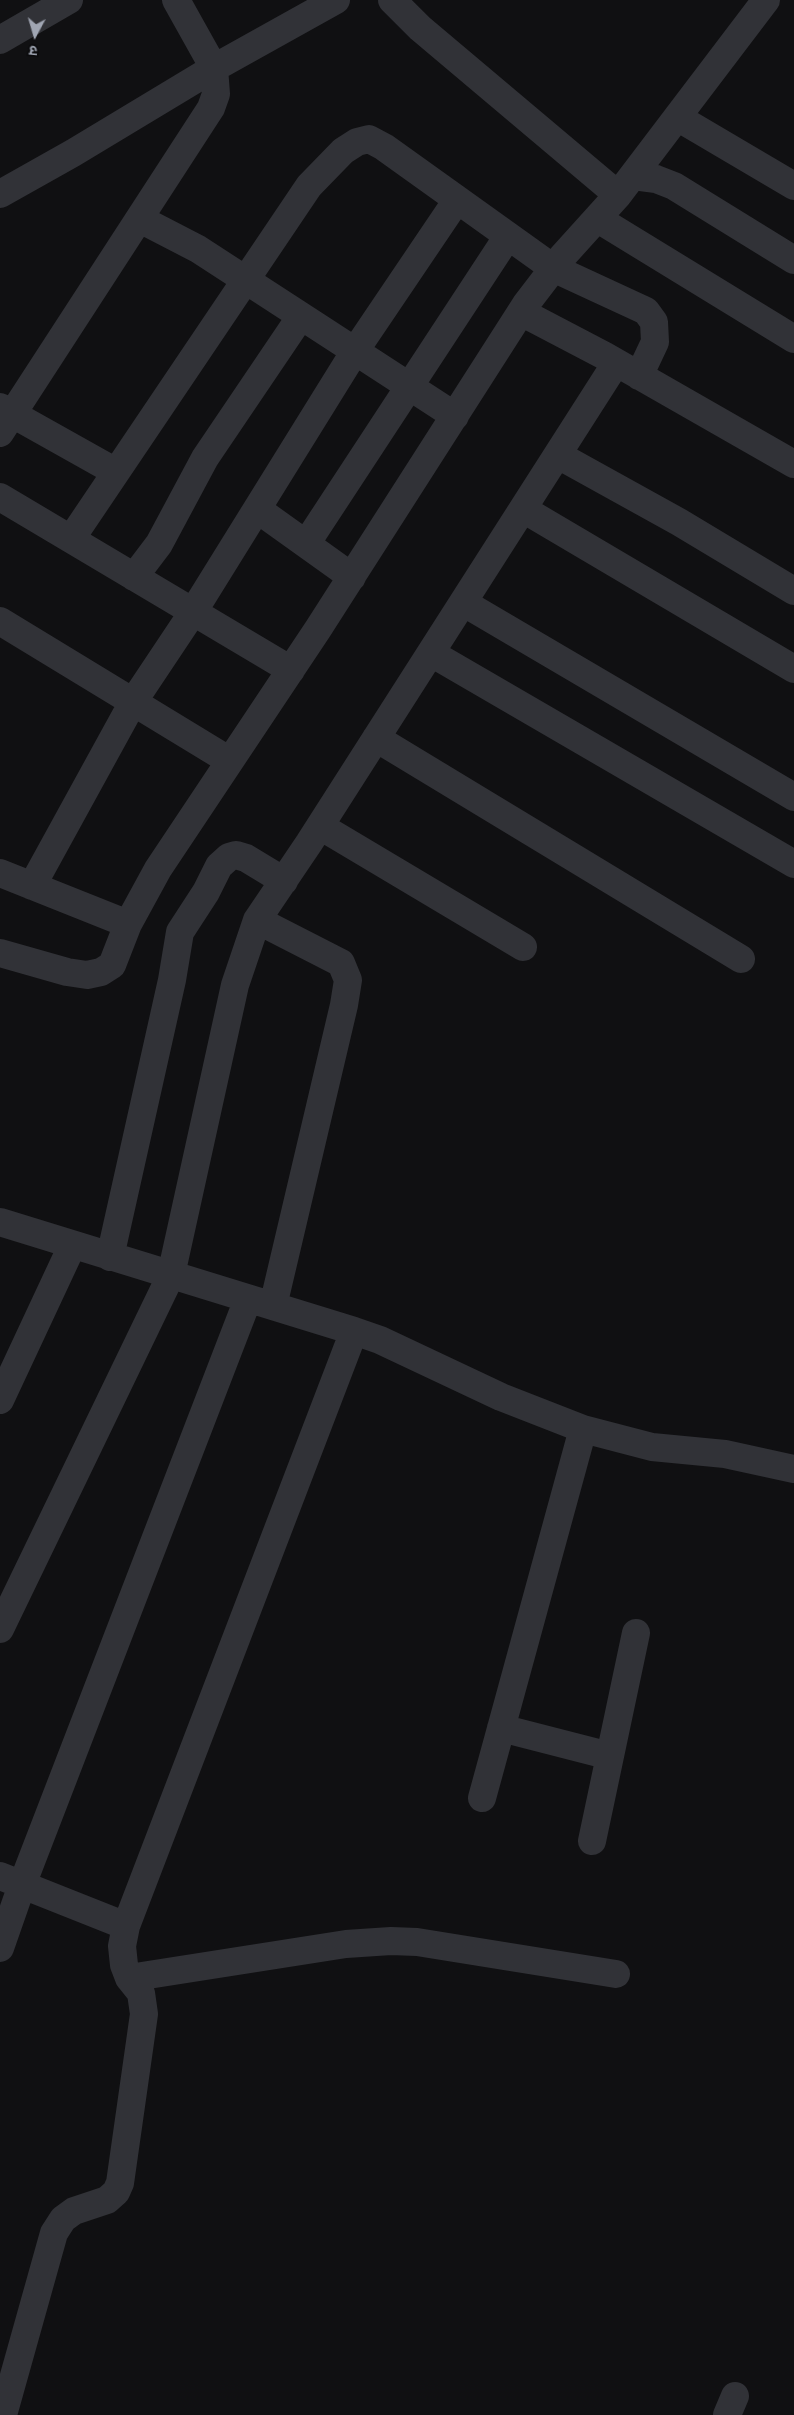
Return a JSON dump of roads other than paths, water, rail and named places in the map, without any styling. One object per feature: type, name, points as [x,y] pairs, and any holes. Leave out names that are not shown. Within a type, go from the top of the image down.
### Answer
[{"type":"street","points":[[0,40],[69,0]]},
{"type":"street","points":[[116,472],[4,418],[140,219],[211,108],[216,94],[214,68],[176,0]]},
{"type":"street","points":[[0,194],[73,153],[214,68],[336,0]]},
{"type":"street","points":[[392,0],[420,28],[626,186]]},
{"type":"street","points":[[0,953],[67,972],[87,975],[101,972],[112,965],[128,924],[158,869],[352,576],[521,312],[553,268],[626,186],[766,0]]},
{"type":"street","points":[[677,117],[794,186]]},
{"type":"street","points":[[0,1629],[171,1275],[235,985],[250,936],[258,920],[558,455],[628,370],[655,342],[654,322],[646,311],[553,268],[384,147],[369,139],[357,142],[333,161],[309,186],[71,539]]},
{"type":"street","points":[[626,186],[656,179],[674,186],[794,260]]},
{"type":"street","points":[[32,886],[133,702],[194,612],[355,351],[457,200]]},
{"type":"street","points":[[140,219],[198,248],[455,416]]},
{"type":"street","points":[[598,219],[794,339]]},
{"type":"street","points":[[306,544],[508,236]]},
{"type":"street","points":[[521,312],[794,464]]},
{"type":"street","points":[[134,577],[159,544],[206,458],[301,316]]},
{"type":"street","points":[[558,455],[687,526],[794,591]]},
{"type":"street","points":[[0,497],[290,670]]},
{"type":"street","points":[[257,509],[352,576]]},
{"type":"street","points":[[524,509],[794,670]]},
{"type":"street","points":[[464,603],[794,797]]},
{"type":"street","points":[[0,621],[230,761]]},
{"type":"street","points":[[431,653],[794,864]]},
{"type":"street","points":[[376,738],[741,959]]},
{"type":"street","points":[[320,826],[523,947]]},
{"type":"street","points":[[110,1257],[172,980],[180,932],[206,892],[219,866],[229,857],[236,855],[246,858],[284,881]]},
{"type":"street","points":[[0,873],[128,924]]},
{"type":"street","points":[[0,1948],[11,1880],[260,1302],[344,1005],[348,980],[341,963],[258,920]]},
{"type":"street","points":[[0,1222],[72,1246],[380,1340],[525,1408],[583,1429],[652,1447],[725,1454],[794,1469]]},
{"type":"street","points":[[0,1400],[72,1246]]},
{"type":"street","points":[[4,2415],[8,2367],[54,2233],[63,2219],[74,2211],[107,2200],[116,2192],[120,2183],[144,2014],[141,1993],[129,1978],[124,1966],[122,1946],[126,1926],[354,1331]]},
{"type":"street","points":[[482,1798],[583,1429]]},
{"type":"street","points":[[592,1841],[636,1633]]},
{"type":"street","points":[[501,1728],[610,1756]]},
{"type":"street","points":[[11,1880],[126,1926]]},
{"type":"street","points":[[129,1978],[346,1944],[391,1941],[417,1942],[616,1974]]}]
